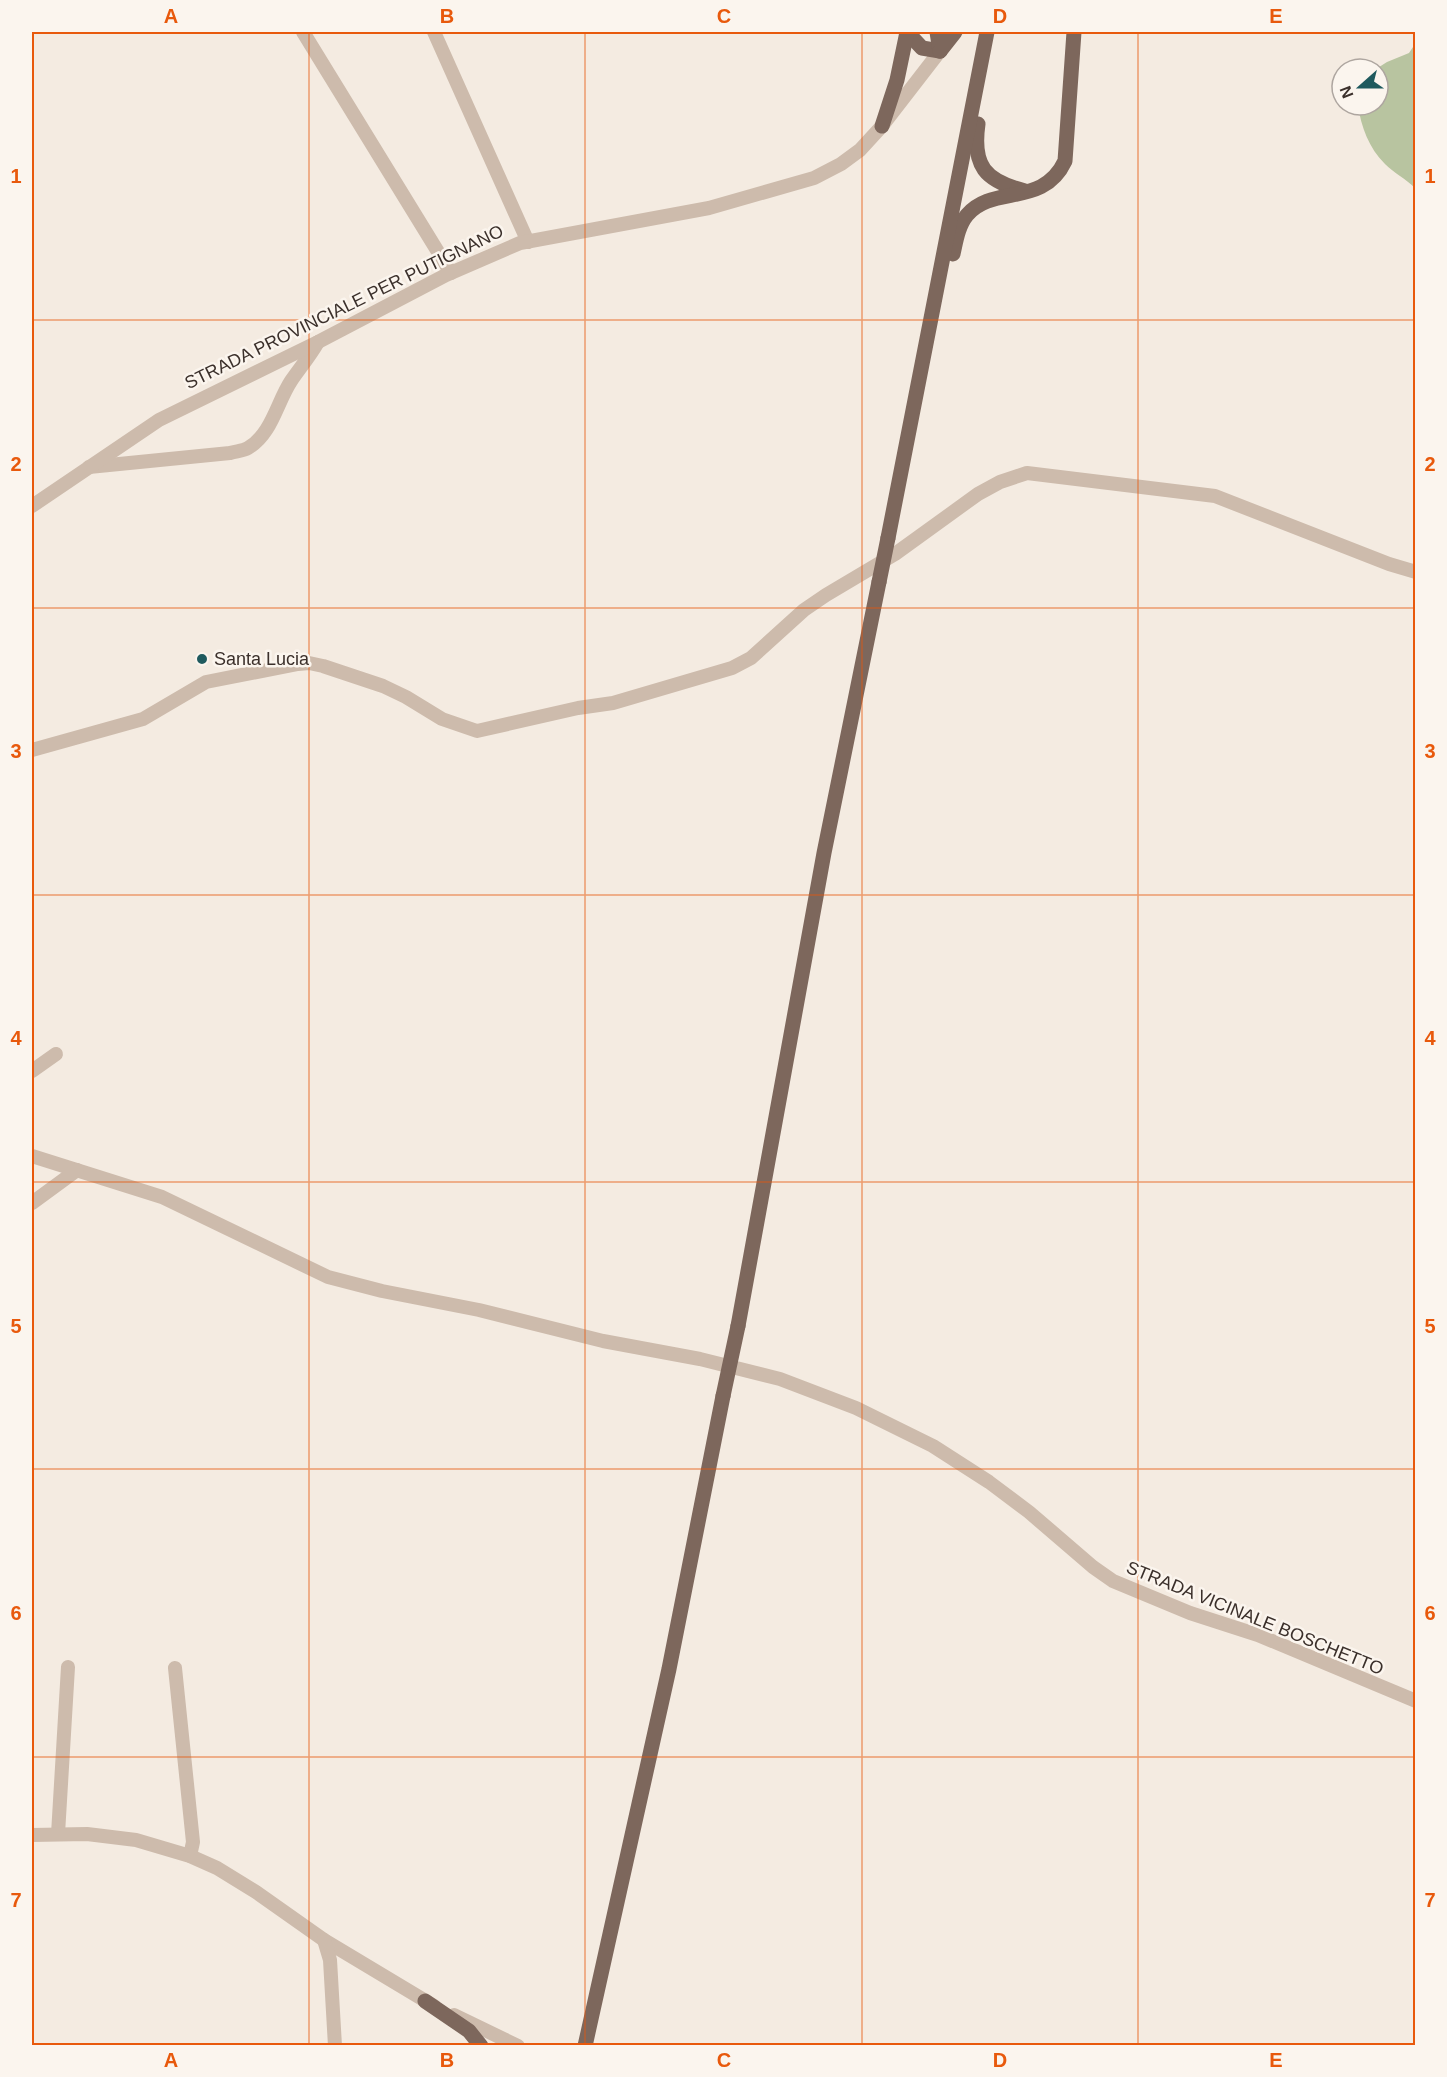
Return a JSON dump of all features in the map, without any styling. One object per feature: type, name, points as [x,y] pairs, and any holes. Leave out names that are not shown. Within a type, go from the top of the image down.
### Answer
[{"type":"main road","points":[[907,32],[922,48],[940,51],[937,32]]},
{"type":"main road","points":[[882,126],[897,80],[907,32]]},
{"type":"main road","name":"STRADA PROVINCIALE PER PUTIGNANO","points":[[940,51],[955,32]]},
{"type":"main road","points":[[585,2046],[669,1669],[738,1326],[824,853],[987,32]]},
{"type":"main road","points":[[939,280],[952,262],[959,229],[967,214],[984,203],[1046,185],[1059,173],[1065,161],[1074,32]]},
{"type":"main road","points":[[979,80],[981,109],[976,141],[978,160],[988,176],[1007,186],[1028,192]]},
{"type":"main road","points":[[425,2001],[469,2031],[481,2046]]},
{"type":"street","points":[[303,32],[450,273]]},
{"type":"street","points":[[434,32],[528,242]]},
{"type":"street","name":"STRADA PROVINCIALE PER PUTIGNANO","points":[[32,506],[159,420],[318,342],[450,273],[520,243],[709,208],[814,178],[841,164],[860,150],[882,126],[940,51]]},
{"type":"street","points":[[87,467],[230,453],[247,449],[259,440],[291,381],[318,342]]},
{"type":"street","points":[[32,750],[143,719],[206,682],[309,663],[383,686],[442,719],[477,731],[578,708],[613,703],[732,668],[751,658],[804,610],[895,554],[978,494],[999,482],[1028,473],[1215,496],[1389,564],[1416,572]]},
{"type":"street","points":[[32,1071],[56,1054]]},
{"type":"street","name":"STRADA VICINALE BOSCHETTO","points":[[32,1156],[162,1197],[328,1277],[382,1291],[479,1310],[603,1341],[700,1359],[780,1379],[856,1408],[933,1446],[989,1482],[1113,1581],[1190,1613],[1258,1635],[1416,1701]]},
{"type":"street","points":[[32,1203],[77,1170]]},
{"type":"street","points":[[58,1834],[68,1667]]},
{"type":"street","points":[[175,1668],[193,1842],[190,1856]]},
{"type":"street","points":[[32,1835],[87,1834],[136,1840],[190,1856],[217,1868],[256,1892],[324,1940],[425,2001],[518,2046]]},
{"type":"street","points":[[324,1940],[330,1960],[335,2046]]},
{"type":"green space","points":[[1415,44],[1415,188],[1379,158],[1370,144],[1360,117],[1390,117],[1390,61],[1409,53]]},
{"type":"place","name":"Santa Lucia","points":[[202,659]]}]
